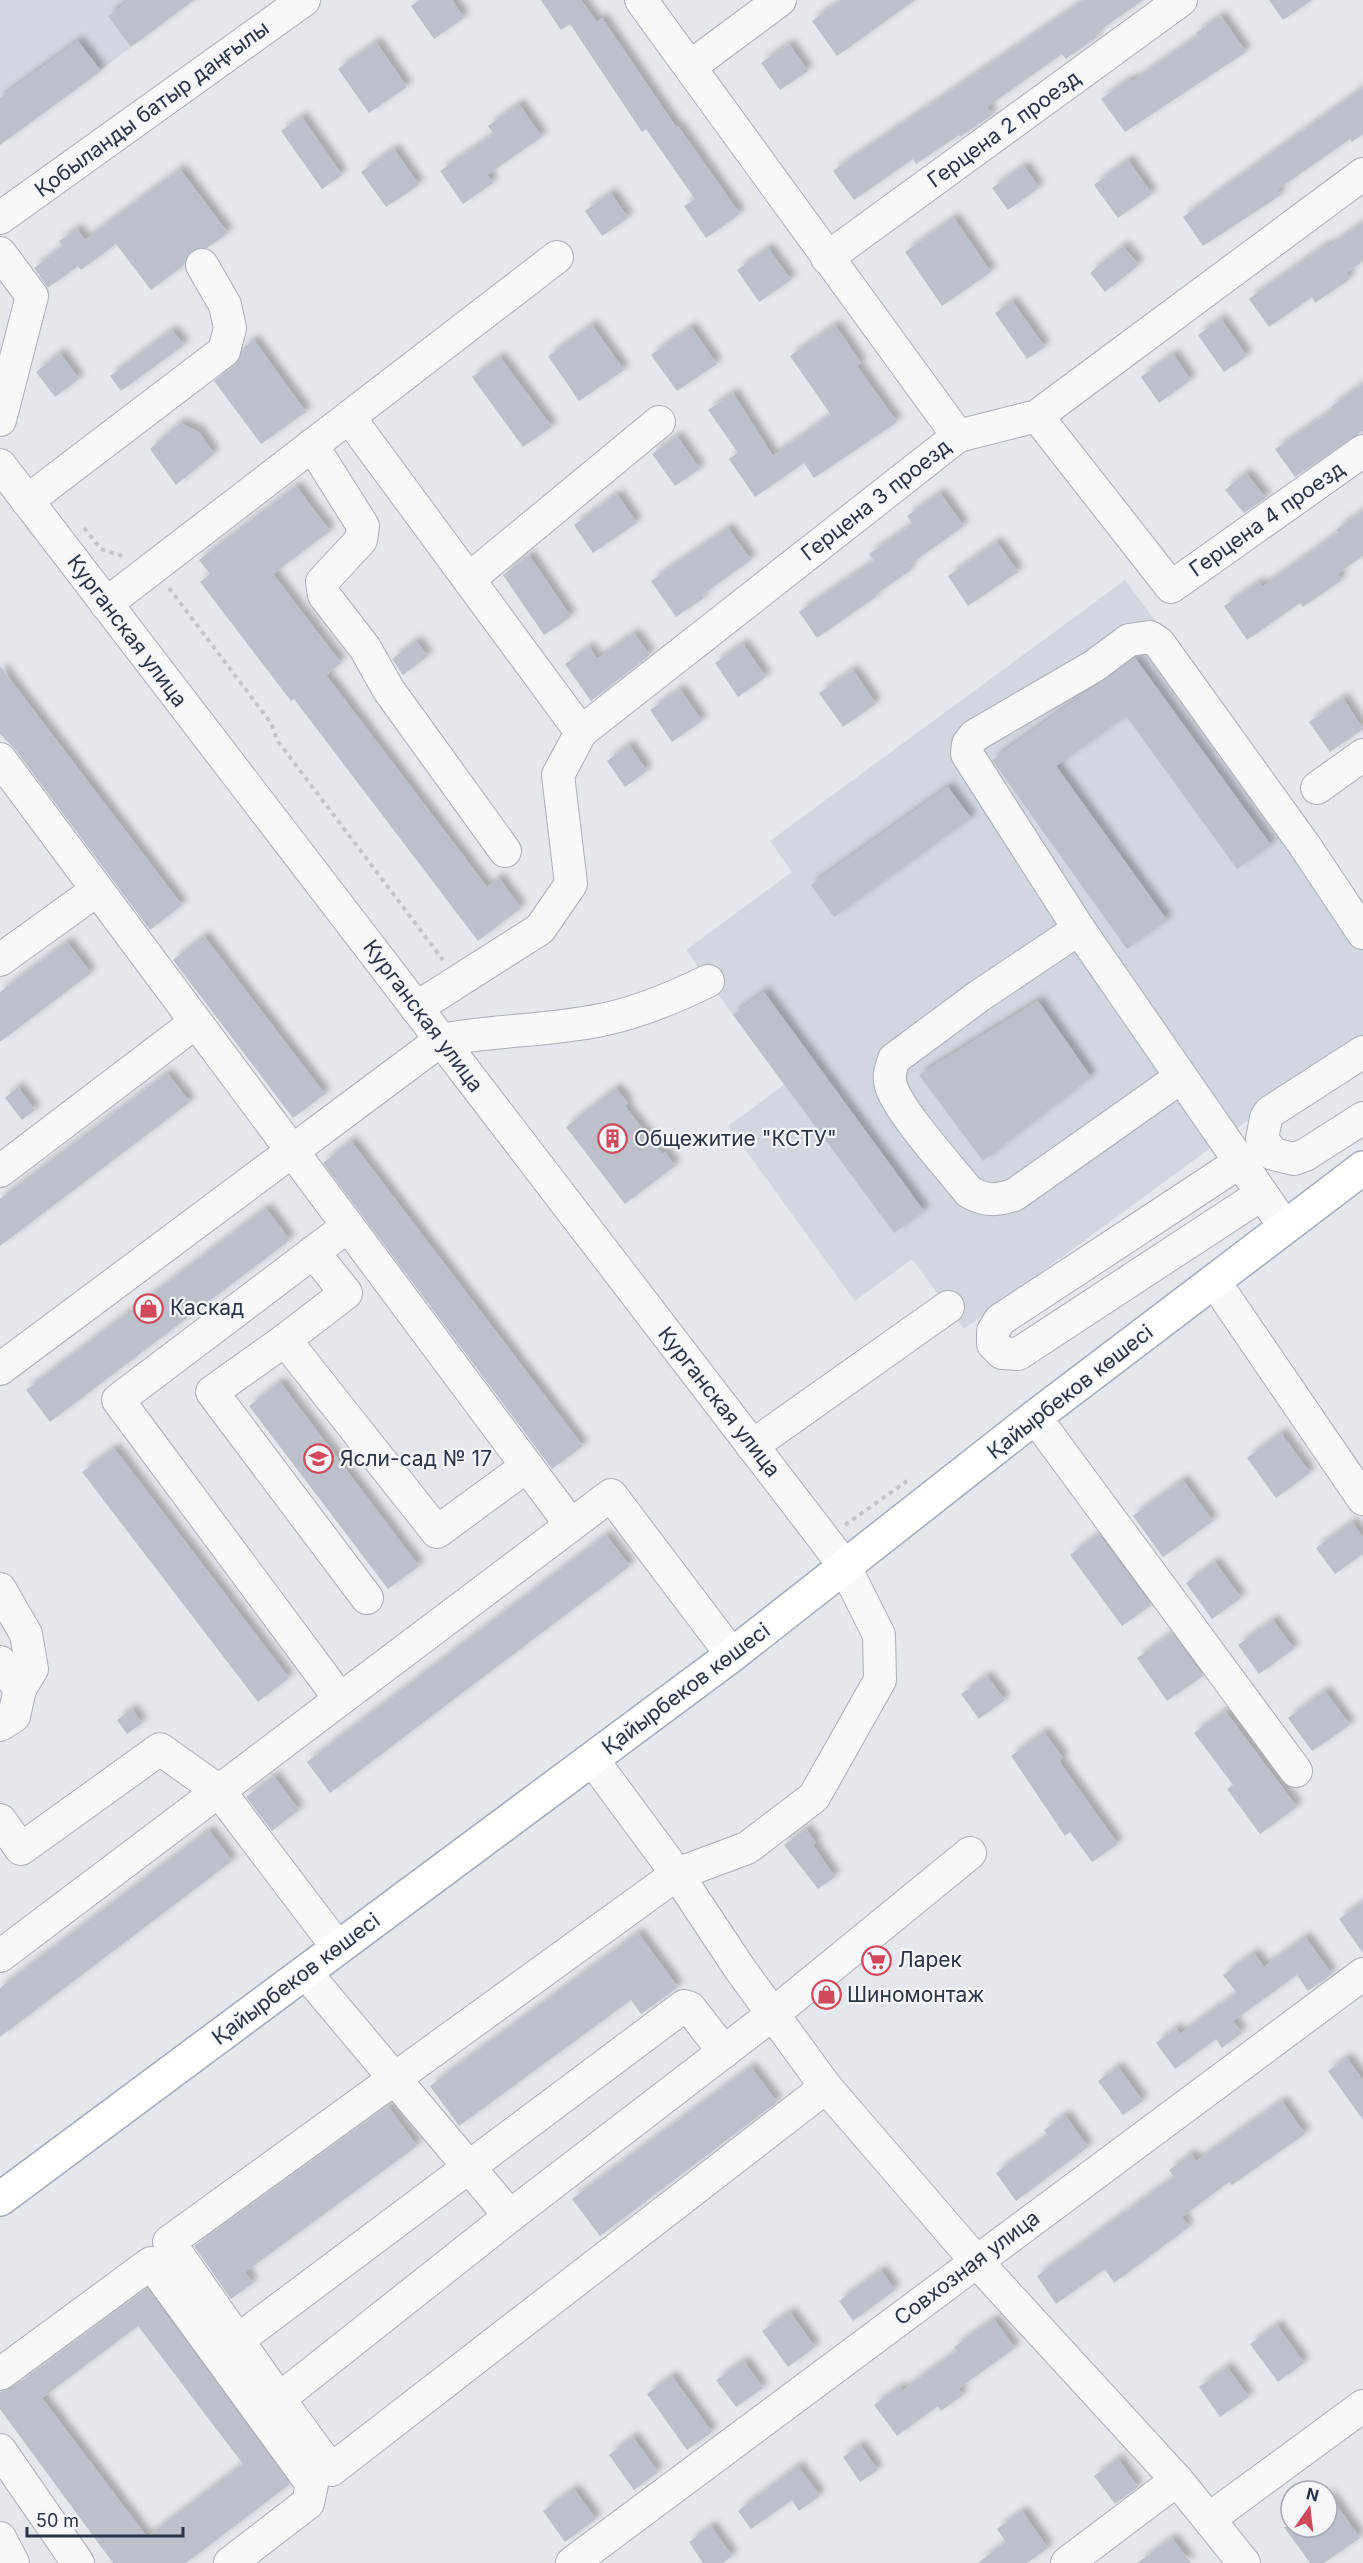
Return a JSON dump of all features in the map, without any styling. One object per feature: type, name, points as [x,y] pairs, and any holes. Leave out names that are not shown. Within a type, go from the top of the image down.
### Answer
[{"type":"main road","name":"Қайырбеков көшесі","points":[[0,2199],[732,1655],[1035,1417],[1363,1168]]},
{"type":"street","name":"Қобыланды батыр даңғылы","points":[[0,218],[304,0]]},
{"type":"street","points":[[641,0],[958,436]]},
{"type":"street","points":[[691,66],[780,0]]},
{"type":"street","name":"Герцена 2 проезд","points":[[827,258],[1181,0]]},
{"type":"street","name":"Герцена 3 проезд","points":[[581,732],[958,436],[1037,416],[1363,174]]},
{"type":"street","points":[[0,253],[32,296],[0,420]]},
{"type":"street","points":[[106,604],[557,257]]},
{"type":"street","points":[[11,487],[224,351],[231,328],[225,305],[202,265]]},
{"type":"street","name":"Герцена 4 проезд","points":[[1037,416],[1171,586],[1363,451]]},
{"type":"street","points":[[349,417],[581,732],[558,774],[571,884],[540,929],[416,1008]]},
{"type":"street","points":[[468,579],[659,422]]},
{"type":"street","points":[[312,445],[363,526],[361,540],[322,582],[324,595],[364,648],[388,689],[505,851]]},
{"type":"street","name":"Курганская улица","points":[[11,487],[106,604],[845,1568],[879,1635],[880,1680],[814,1797],[747,1848],[677,1874],[169,2242],[238,2340]]},
{"type":"street","points":[[1286,1227],[1079,929],[967,753],[969,744],[974,736],[1094,666],[1129,640],[1143,636],[1150,637],[1159,643],[1305,846],[1363,933]]},
{"type":"street","points":[[1317,788],[1363,755]]},
{"type":"street","points":[[0,759],[571,1526]]},
{"type":"street","points":[[0,960],[98,890]]},
{"type":"street","points":[[1079,929],[979,996],[894,1059],[889,1074],[892,1088],[907,1113],[969,1192],[981,1199],[996,1201],[1014,1195],[1180,1077]]},
{"type":"street","points":[[0,1369],[441,1040],[480,1033],[601,1020],[673,998],[708,981]]},
{"type":"street","points":[[0,1171],[196,1022]]},
{"type":"street","points":[[1363,1052],[1270,1112],[1263,1129],[1262,1139],[1273,1154],[1294,1159],[1305,1155],[1363,1118]]},
{"type":"street","points":[[1240,1162],[1000,1320],[993,1331],[993,1344],[1002,1353],[1018,1354],[1262,1194]]},
{"type":"street","points":[[340,1700],[118,1400],[348,1226]]},
{"type":"street","points":[[314,1252],[346,1293],[212,1392],[368,1598]]},
{"type":"street","points":[[1214,1281],[1363,1499]]},
{"type":"street","points":[[752,1446],[948,1307]]},
{"type":"street","points":[[285,1340],[437,1532],[527,1466]]},
{"type":"street","points":[[1035,1417],[1296,1771]]},
{"type":"street","points":[[0,1956],[611,1495],[732,1655]]},
{"type":"street","points":[[0,1589],[26,1634],[32,1669],[20,1689],[14,1716],[0,1725]]},
{"type":"street","points":[[0,1662],[20,1689]]},
{"type":"street","points":[[0,1820],[21,1849],[160,1749],[219,1791],[338,1948]]},
{"type":"street","points":[[592,1759],[677,1874],[740,1969],[826,2087],[976,2261],[1177,2480],[1244,2563]]},
{"type":"street","points":[[279,2399],[510,2216],[773,2014],[970,1853]]},
{"type":"street","points":[[305,1972],[510,2216]]},
{"type":"street","name":"Совхозная улица","points":[[572,2563],[1363,1974]]},
{"type":"street","points":[[724,2052],[690,2008],[684,2006],[238,2340],[331,2470],[826,2087]]},
{"type":"street","points":[[0,2374],[150,2264],[312,2484],[308,2503],[230,2563]]},
{"type":"street","points":[[1209,2519],[1363,2406]]},
{"type":"street","points":[[0,2450],[78,2563]]},
{"type":"street","points":[[1067,2563],[1177,2480]]},
{"type":"street","points":[[0,2538],[13,2563]]},
{"type":"path","points":[[78,521],[101,549],[153,567],[271,723],[277,740],[443,961],[455,983]]},
{"type":"shaded area","points":[[0,0],[194,0],[0,145]]},
{"type":"shaded area","points":[[1125,580],[1363,902],[1363,1036],[964,1329],[912,1259],[855,1301],[728,1126],[784,1085],[686,950],[792,872],[770,841]]},
{"type":"building","points":[[130,0],[194,0],[131,47],[108,16]]},
{"type":"building","points":[[420,0],[452,0],[464,18],[434,39],[411,6]]},
{"type":"building","points":[[541,0],[581,0],[597,22],[602,18],[676,127],[678,126],[740,214],[706,238],[684,206],[695,199],[646,129],[642,132],[570,24],[561,30]]},
{"type":"building","points":[[841,0],[915,0],[837,56],[812,21]]},
{"type":"building","points":[[1085,0],[1143,0],[1095,34],[1097,37],[1066,59],[1062,54],[987,107],[992,115],[916,164],[913,159],[854,200],[833,171]]},
{"type":"building","points":[[1269,0],[1312,0],[1283,20]]},
{"type":"building","points":[[1221,16],[1246,52],[1125,132],[1101,99],[1130,79],[1132,82],[1198,36],[1196,33]]},
{"type":"building","points":[[78,41],[101,71],[0,145],[0,98]]},
{"type":"building","points":[[376,42],[407,87],[369,113],[338,69]]},
{"type":"building","points":[[789,44],[808,71],[780,90],[761,63]]},
{"type":"building","points":[[1363,88],[1363,134],[1352,142],[1350,139],[1277,190],[1281,195],[1203,246],[1183,217]]},
{"type":"building","points":[[519,104],[542,137],[487,175],[493,183],[463,204],[440,171],[494,134],[488,126]]},
{"type":"building","points":[[302,117],[342,175],[322,189],[281,131]]},
{"type":"building","points":[[394,149],[419,185],[386,207],[361,172]]},
{"type":"building","points":[[1128,160],[1152,194],[1118,218],[1094,185]]},
{"type":"building","points":[[1024,166],[1039,188],[1008,210],[992,188]]},
{"type":"building","points":[[180,169],[228,233],[207,248],[193,250],[186,257],[184,265],[151,290],[116,244],[81,270],[78,266],[48,288],[34,268],[63,246],[59,241],[77,229],[85,240]]},
{"type":"building","points":[[611,193],[628,218],[602,236],[585,211]]},
{"type":"building","points":[[954,218],[991,272],[942,306],[905,252]]},
{"type":"building","points":[[1363,223],[1363,261],[1346,273],[1350,279],[1315,303],[1312,297],[1269,327],[1249,299],[1326,245],[1328,247]]},
{"type":"building","points":[[1123,246],[1139,265],[1105,292],[1090,273]]},
{"type":"building","points":[[768,248],[791,280],[759,302],[737,270]]},
{"type":"building","points":[[1012,301],[1045,347],[1027,359],[995,313]]},
{"type":"building","points":[[1221,319],[1247,356],[1224,372],[1198,335]]},
{"type":"building","points":[[592,325],[624,370],[579,401],[548,356]]},
{"type":"building","points":[[835,325],[861,363],[857,366],[897,422],[814,478],[804,463],[755,497],[729,459],[738,453],[708,410],[733,393],[773,456],[831,415],[790,356]]},
{"type":"building","points":[[691,327],[717,364],[677,391],[651,355]]},
{"type":"building","points":[[172,330],[184,345],[121,391],[110,376]]},
{"type":"building","points":[[254,340],[306,412],[261,444],[214,381],[235,365],[244,347]]},
{"type":"building","points":[[60,353],[79,379],[55,397],[36,372]]},
{"type":"building","points":[[1173,354],[1191,380],[1159,403],[1141,377]]},
{"type":"building","points":[[500,357],[552,427],[523,447],[472,377]]},
{"type":"building","points":[[1363,384],[1363,431],[1295,477],[1275,449],[1333,410],[1331,407]]},
{"type":"building","points":[[180,423],[199,432],[214,454],[176,485],[150,449]]},
{"type":"building","points":[[677,436],[700,469],[675,486],[652,454]]},
{"type":"building","points":[[1246,473],[1266,498],[1244,513],[1225,490]]},
{"type":"building","points":[[296,486],[330,531],[273,574],[341,663],[326,675],[487,887],[499,878],[521,908],[478,941],[294,699],[291,701],[200,582],[210,574],[199,560]]},
{"type":"building","points":[[940,493],[964,526],[908,566],[911,570],[875,595],[876,597],[817,638],[799,612],[874,561],[869,554],[913,524],[907,516]]},
{"type":"building","points":[[617,494],[637,523],[593,553],[574,525]]},
{"type":"building","points":[[1363,511],[1363,556],[1337,574],[1342,580],[1303,607],[1300,603],[1247,640],[1224,606],[1259,582],[1262,587],[1338,533],[1336,530]]},
{"type":"building","points":[[728,528],[751,560],[702,595],[704,598],[676,617],[651,581]]},
{"type":"building","points":[[997,542],[1018,572],[968,606],[948,576]]},
{"type":"building","points":[[529,555],[571,617],[544,635],[503,575]]},
{"type":"building","points":[[634,633],[650,655],[591,701],[565,664],[589,647],[597,659]]},
{"type":"building","points":[[416,641],[428,656],[403,675],[392,659]]},
{"type":"building","points":[[743,644],[766,677],[738,697],[715,663]]},
{"type":"building","points":[[1135,658],[1271,845],[1237,869],[1126,716],[1056,766],[1167,920],[1127,949],[992,760]]},
{"type":"building","points":[[0,666],[182,905],[150,930],[14,748],[0,734]]},
{"type":"building","points":[[853,670],[876,704],[843,727],[819,693]]},
{"type":"building","points":[[680,689],[702,721],[672,742],[650,710]]},
{"type":"building","points":[[1343,698],[1363,729],[1330,752],[1309,722]]},
{"type":"building","points":[[629,745],[647,771],[625,787],[607,761]]},
{"type":"building","points":[[948,787],[971,818],[834,917],[811,885]]},
{"type":"building","points":[[204,936],[325,1094],[293,1118],[173,960]]},
{"type":"building","points":[[67,942],[91,973],[0,1042],[0,992]]},
{"type":"building","points":[[764,992],[924,1211],[894,1233],[733,1015]]},
{"type":"building","points":[[1038,1001],[1091,1077],[983,1161],[919,1075]]},
{"type":"building","points":[[167,1073],[190,1102],[0,1246],[0,1199]]},
{"type":"building","points":[[18,1087],[35,1110],[22,1120],[5,1098]]},
{"type":"building","name":"Общежитие \"КСТУ\"","points":[[616,1088],[628,1103],[625,1106],[662,1154],[665,1152],[675,1166],[625,1204],[566,1127]]},
{"type":"building","points":[[351,1141],[583,1446],[552,1469],[323,1163]]},
{"type":"building","points":[[266,1208],[290,1240],[50,1422],[26,1390]]},
{"type":"building","points":[[280,1382],[419,1566],[388,1589],[249,1406]]},
{"type":"building","points":[[1281,1433],[1310,1473],[1276,1498],[1247,1458]]},
{"type":"building","points":[[114,1448],[289,1678],[258,1702],[82,1472]]},
{"type":"building","points":[[1183,1480],[1213,1521],[1163,1557],[1133,1516]]},
{"type":"building","points":[[1352,1522],[1363,1537],[1363,1554],[1335,1574],[1316,1548]]},
{"type":"building","points":[[1099,1534],[1151,1605],[1122,1626],[1070,1555]]},
{"type":"building","points":[[606,1535],[630,1566],[330,1793],[307,1762]]},
{"type":"building","points":[[1215,1562],[1241,1598],[1212,1619],[1186,1583]]},
{"type":"building","points":[[1273,1620],[1294,1649],[1259,1674],[1238,1645]]},
{"type":"building","points":[[1172,1633],[1203,1676],[1167,1701],[1137,1658]]},
{"type":"building","points":[[987,1676],[1005,1700],[979,1719],[961,1694]]},
{"type":"building","points":[[1325,1691],[1350,1725],[1312,1751],[1288,1718]]},
{"type":"building","points":[[132,1709],[142,1723],[127,1734],[117,1720]]},
{"type":"building","points":[[1225,1711],[1297,1807],[1260,1834],[1227,1789],[1233,1785],[1194,1733]]},
{"type":"building","points":[[1044,1732],[1063,1758],[1059,1761],[1118,1844],[1092,1862],[1070,1832],[1065,1836],[1011,1756]]},
{"type":"building","points":[[274,1776],[299,1810],[272,1831],[246,1797]]},
{"type":"building","points":[[806,1829],[816,1843],[813,1845],[835,1877],[818,1889],[784,1845]]},
{"type":"building","points":[[209,1830],[232,1861],[0,2037],[0,1988]]},
{"type":"building","points":[[1363,1902],[1363,1953],[1339,1919]]},
{"type":"building","points":[[638,1933],[678,1987],[641,2014],[631,2000],[459,2126],[430,2086]]},
{"type":"building","points":[[1305,1937],[1332,1974],[1308,1991],[1297,1975],[1233,2021],[1242,2033],[1222,2048],[1216,2039],[1175,2069],[1156,2043],[1176,2028],[1180,2034],[1237,1993],[1223,1975],[1254,1953],[1264,1967]]},
{"type":"building","points":[[1347,2058],[1363,2080],[1363,2120],[1328,2071]]},
{"type":"building","points":[[751,2067],[777,2102],[600,2236],[572,2199]]},
{"type":"building","points":[[1118,2067],[1143,2101],[1123,2115],[1098,2081]]},
{"type":"building","points":[[1282,2101],[1305,2134],[1232,2185],[1229,2182],[1182,2217],[1189,2227],[1114,2283],[1105,2269],[1056,2304],[1037,2276],[1174,2177],[1169,2170],[1191,2154],[1196,2161]]},
{"type":"building","points":[[388,2106],[417,2146],[245,2272],[253,2283],[231,2299],[194,2246]]},
{"type":"building","points":[[1065,2115],[1088,2147],[1016,2201],[996,2173],[1048,2135],[1044,2130]]},
{"type":"building","points":[[881,2270],[895,2290],[853,2321],[839,2301]]},
{"type":"building","points":[[147,2288],[290,2484],[186,2563],[113,2563],[0,2409],[0,2392],[11,2389]],"holes":[[[138,2326],[243,2464],[147,2537],[42,2398]]]},
{"type":"building","points":[[790,2312],[815,2347],[788,2367],[762,2331]]},
{"type":"building","points":[[994,2319],[1015,2348],[958,2389],[963,2395],[941,2411],[938,2406],[897,2436],[874,2405],[900,2387],[902,2391],[957,2351],[954,2347]]},
{"type":"building","points":[[1277,2325],[1304,2363],[1278,2382],[1250,2344]]},
{"type":"building","points":[[744,2361],[763,2388],[736,2407],[716,2380]]},
{"type":"building","points":[[1227,2367],[1249,2397],[1220,2417],[1199,2387]]},
{"type":"building","points":[[672,2376],[712,2432],[687,2450],[647,2394]]},
{"type":"building","points":[[633,2437],[658,2472],[634,2490],[609,2455]]},
{"type":"building","points":[[860,2445],[878,2470],[860,2482],[843,2457]]},
{"type":"building","points":[[1118,2459],[1138,2487],[1115,2504],[1094,2476]]},
{"type":"building","points":[[798,2466],[820,2496],[799,2511],[792,2500],[751,2529],[738,2511]]},
{"type":"building","points":[[574,2489],[596,2519],[565,2542],[543,2511]]},
{"type":"building","points":[[1339,2509],[1360,2538],[1324,2563],[1310,2563],[1293,2539],[1339,2539]]},
{"type":"building","points":[[1022,2511],[1048,2548],[1027,2563],[978,2563],[1006,2542],[997,2529]]},
{"type":"building","points":[[711,2526],[732,2556],[723,2563],[703,2563],[689,2542]]},
{"type":"building","points":[[1172,2538],[1191,2563],[1137,2563]]},
{"type":"place","name":"Общежитие \"КСТУ\"","points":[[613,1139]]},
{"type":"place","name":"Каскад","points":[[149,1308]]},
{"type":"place","name":"Ясли-сад № 17","points":[[319,1459]]},
{"type":"place","name":"Ларек","points":[[877,1960]]},
{"type":"place","name":"Шиномонтаж","points":[[826,1995]]}]
